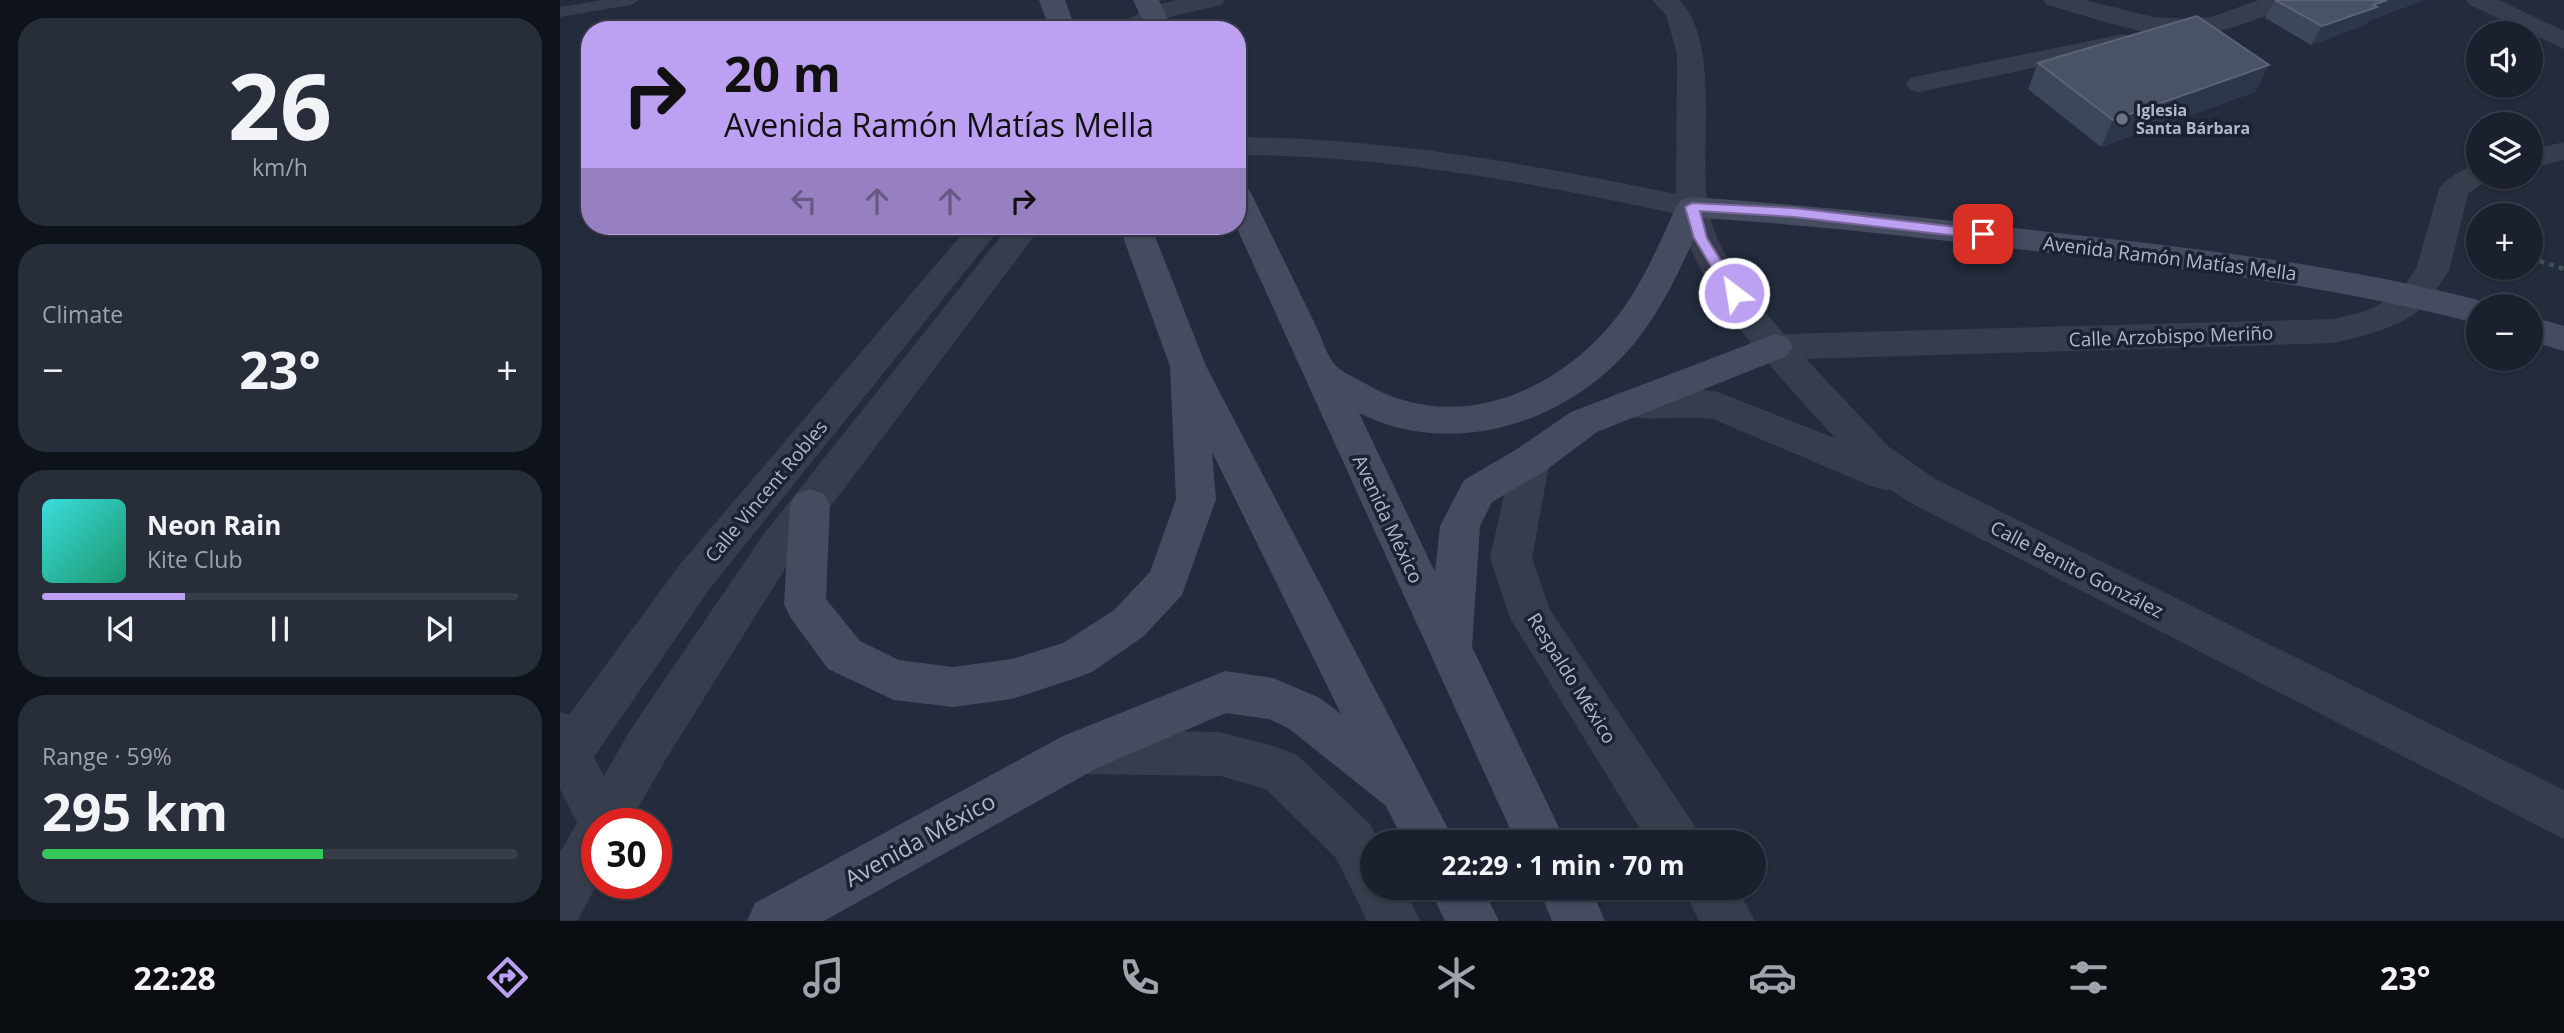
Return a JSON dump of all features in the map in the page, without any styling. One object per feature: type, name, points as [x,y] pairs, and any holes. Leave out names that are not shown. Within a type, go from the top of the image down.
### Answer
[{"type":"main road","points":[[1052,0],[1060,21]]},
{"type":"main road","points":[[1146,0],[1156,21]]},
{"type":"main road","points":[[1318,372],[1383,409],[1425,421],[1478,422],[1551,395],[1603,355],[1648,298],[1692,207]]},
{"type":"main road","name":"Avenida Ramón Matías Mella","points":[[1692,207],[1794,212],[2253,266],[2415,295],[2466,309]]},
{"type":"main road","name":"Avenida México","points":[[1246,215],[1535,830]]},
{"type":"main road","name":"Avenida México","points":[[1138,235],[1188,366],[1423,830]]},
{"type":"main road","points":[[2543,332],[2564,339]]},
{"type":"main road","points":[[1450,652],[1460,526],[1478,491],[1531,460],[1584,422],[1775,347]]},
{"type":"main road","points":[[810,505],[805,604],[844,655],[894,680],[953,687],[1012,679],[1076,658],[1129,623],[1167,582],[1196,499],[1188,366]]},
{"type":"main road","name":"Avenida México","points":[[773,921],[1080,752],[1225,692],[1273,699],[1304,713],[1401,789]]},
{"type":"main road","points":[[1461,900],[1473,921]]},
{"type":"main road","points":[[1569,900],[1579,921]]},
{"type":"street","points":[[1143,21],[1162,10],[1212,0]]},
{"type":"street","name":"Calle Benito González","points":[[1665,0],[1678,13],[1690,54],[1692,207],[1701,238],[1745,311],[1875,458],[1923,491],[2564,815]]},
{"type":"street","points":[[2056,0],[2154,24],[2182,27],[2210,25]]},
{"type":"street","points":[[2145,0],[2182,27]]},
{"type":"street","points":[[1919,83],[2210,25],[2283,0]]},
{"type":"street","points":[[2479,0],[2564,41]]},
{"type":"street","points":[[1246,131],[1289,145]]},
{"type":"street","points":[[1246,146],[1289,145],[1446,160],[1692,207]]},
{"type":"street","points":[[2543,156],[2564,151]]},
{"type":"street","name":"Calle Arzobispo Meriño","points":[[1775,347],[2334,331],[2384,317],[2415,295],[2432,271],[2454,189],[2466,182]]},
{"type":"street","name":"Calle Vincent Robles","points":[[562,749],[696,575],[979,235]]},
{"type":"street","points":[[612,808],[646,748],[777,548],[1019,235]]},
{"type":"street","points":[[1628,404],[1688,401],[1718,405],[1923,491]]},
{"type":"street","name":"Respaldo México","points":[[1531,460],[1511,558],[1531,618],[1669,830]]},
{"type":"street","points":[[562,749],[594,808]]},
{"type":"street","points":[[1080,752],[1220,754],[1280,771],[1353,841],[1360,855]]},
{"type":"street","points":[[560,902],[581,864]]},
{"type":"street","points":[[1384,900],[1394,921]]},
{"type":"street","points":[[1715,900],[1729,921]]},
{"type":"lane","points":[[560,12],[631,0]]},
{"type":"path","points":[[2543,262],[2564,269]]},
{"type":"building","points":[[2275,0],[2387,0],[2373,5],[2377,7],[2322,26]]},
{"type":"building","points":[[2197,16],[2269,65],[2113,120],[2038,63]]},
{"type":"place","name":"Iglesia Santa Bárbara","points":[[2122,119]]},
{"type":"route","points":[[1734,293],[1701,238],[1692,207],[1794,212],[1983,234]]}]
